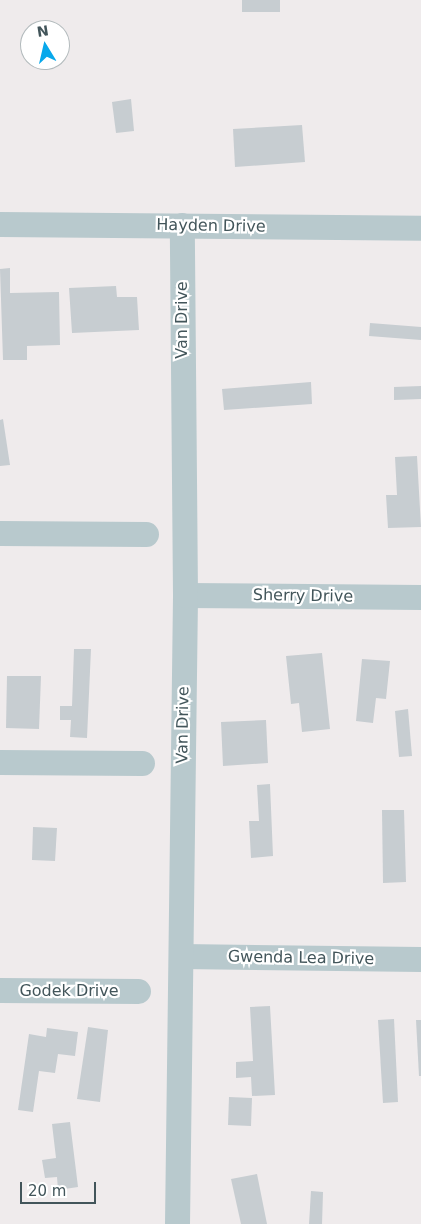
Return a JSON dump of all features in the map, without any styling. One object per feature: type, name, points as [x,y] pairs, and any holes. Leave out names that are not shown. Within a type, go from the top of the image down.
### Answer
[{"type":"street","name":"Hayden Drive","points":[[0,224],[421,228]]},
{"type":"street","name":"Van Drive","points":[[177,1224],[185,594],[182,225]]},
{"type":"street","points":[[0,533],[146,534]]},
{"type":"street","name":"Sherry Drive","points":[[185,594],[421,597]]},
{"type":"street","points":[[0,762],[142,763]]},
{"type":"street","name":"Gwenda Lea Drive","points":[[181,956],[421,959]]},
{"type":"street","name":"Godek Drive","points":[[0,990],[138,991]]},
{"type":"building","points":[[242,0],[280,0],[280,12],[242,12]]},
{"type":"building","points":[[131,99],[134,131],[116,133],[112,102]]},
{"type":"building","points":[[302,125],[305,162],[235,167],[233,129]]},
{"type":"building","points":[[10,268],[10,293],[59,292],[60,345],[27,346],[27,360],[3,360],[0,269]]},
{"type":"building","points":[[116,286],[117,297],[137,297],[139,330],[72,333],[69,288]]},
{"type":"building","points":[[370,323],[421,327],[421,340],[369,336]]},
{"type":"building","points":[[311,382],[312,404],[224,410],[222,389]]},
{"type":"building","points":[[421,386],[421,399],[394,400],[394,387]]},
{"type":"building","points":[[3,419],[10,465],[0,466],[0,420]]},
{"type":"building","points":[[417,456],[421,527],[388,528],[386,495],[397,495],[395,457]]},
{"type":"building","points":[[74,649],[91,649],[87,738],[70,737],[71,720],[60,720],[60,706],[72,706]]},
{"type":"building","points":[[322,653],[330,729],[302,732],[299,703],[291,704],[286,656]]},
{"type":"building","points":[[362,659],[390,661],[386,699],[376,698],[373,723],[356,721]]},
{"type":"building","points":[[7,676],[41,676],[39,729],[6,728]]},
{"type":"building","points":[[408,709],[412,756],[399,757],[395,711]]},
{"type":"building","points":[[266,720],[268,763],[223,766],[221,722]]},
{"type":"building","points":[[270,784],[273,856],[251,858],[249,821],[259,821],[257,785]]},
{"type":"building","points":[[382,810],[404,810],[406,882],[383,883]]},
{"type":"building","points":[[33,827],[57,828],[55,861],[32,860]]},
{"type":"building","points":[[270,1006],[275,1095],[252,1096],[251,1077],[236,1078],[236,1062],[253,1061],[250,1007]]},
{"type":"building","points":[[394,1019],[398,1102],[383,1103],[378,1020]]},
{"type":"building","points":[[416,1020],[421,1020],[421,1076],[419,1076]]},
{"type":"building","points":[[88,1027],[108,1030],[100,1102],[77,1099]]},
{"type":"building","points":[[47,1028],[78,1032],[75,1056],[58,1054],[55,1073],[39,1071],[33,1112],[18,1110],[29,1034],[46,1037]]},
{"type":"building","points":[[229,1097],[252,1098],[251,1126],[228,1125]]},
{"type":"building","points":[[70,1122],[78,1187],[58,1190],[57,1177],[45,1178],[42,1160],[56,1158],[52,1124]]},
{"type":"building","points":[[257,1174],[267,1224],[241,1224],[231,1179]]},
{"type":"building","points":[[311,1191],[323,1192],[322,1224],[309,1224]]}]
